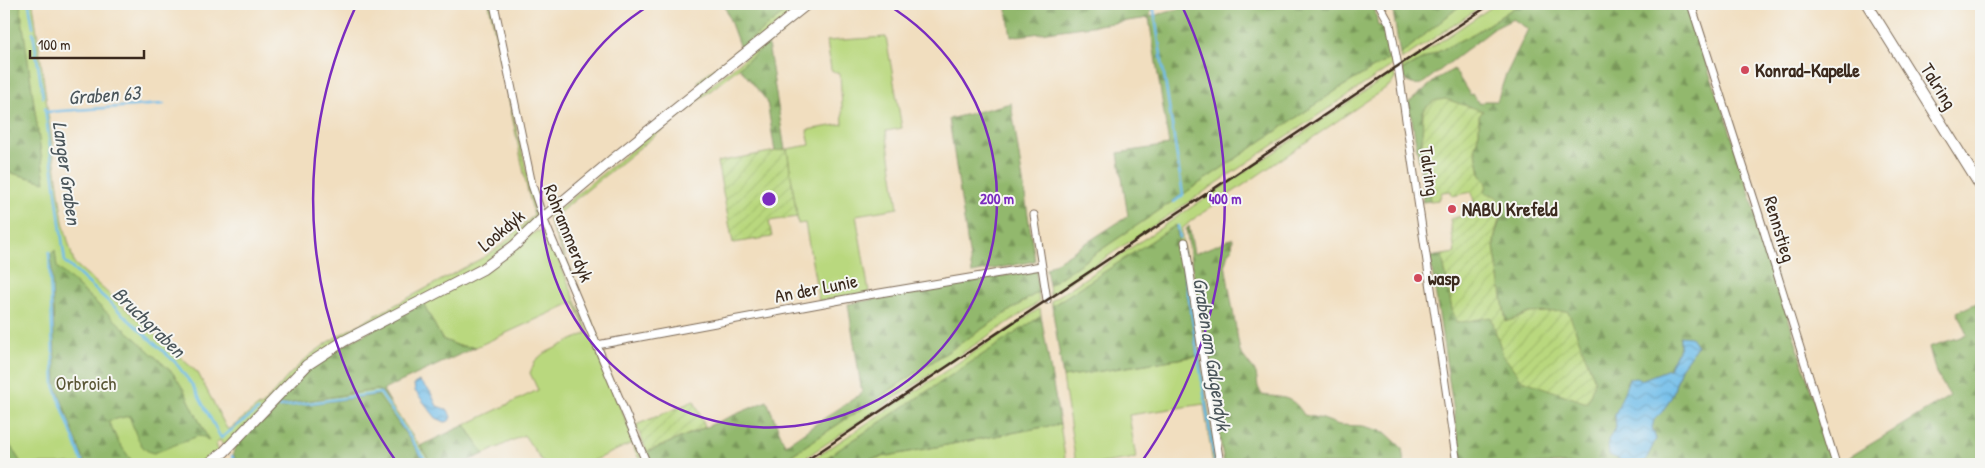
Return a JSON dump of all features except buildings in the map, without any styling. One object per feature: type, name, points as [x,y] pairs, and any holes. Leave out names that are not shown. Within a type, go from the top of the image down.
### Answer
[{"type":"street","name":"Rohrammerdyk","points":[[494,4],[532,185],[543,218],[648,464]]},
{"type":"street","name":"Lookdyk","points":[[208,464],[224,452],[307,365],[344,341],[483,269],[514,246],[543,218],[611,161],[807,4]]},
{"type":"street","name":"Talring","points":[[1379,4],[1390,24],[1398,66],[1457,464]]},
{"type":"street","name":"Rennstieg","points":[[1691,4],[1836,464]]},
{"type":"street","name":"Talring","points":[[1867,4],[1981,187]]},
{"type":"street","points":[[1034,215],[1047,300]]},
{"type":"street","points":[[1185,242],[1220,464]]},
{"type":"street","name":"An der Lunie","points":[[597,345],[862,296],[1041,266]]},
{"type":"green space","name":"Orbroich","points":[[4,4],[33,4],[63,222],[74,263],[198,373],[227,429],[230,429],[258,406],[261,407],[309,356],[336,337],[486,256],[502,245],[534,215],[489,4],[491,4],[508,93],[538,218],[534,224],[477,270],[344,338],[226,445],[223,445],[220,440],[216,443],[218,451],[202,464],[4,464]]},
{"type":"green space","points":[[4,4],[20,4],[45,182],[4,171]]},
{"type":"green space","points":[[724,4],[795,4],[740,48]]},
{"type":"green space","points":[[795,4],[803,4],[701,85],[698,81]]},
{"type":"green space","points":[[812,4],[818,4],[550,220],[600,340],[598,339],[549,221],[549,217]]},
{"type":"green space","points":[[1006,4],[1152,4],[1150,17],[1196,4],[1374,4],[1378,26],[1387,25],[1392,57],[1340,88],[1049,285],[1046,269],[1128,216],[1118,153],[1169,145],[1149,18],[1011,37]]},
{"type":"green space","points":[[1384,4],[1462,4],[1400,55],[1393,11],[1385,12]]},
{"type":"green space","points":[[1462,4],[1485,4],[1401,60],[1400,55]]},
{"type":"green space","points":[[1496,4],[1520,4],[1475,33],[1402,70],[1402,67]]},
{"type":"green space","points":[[1520,4],[1688,4],[1709,72],[1722,105],[1834,464],[1644,464],[1656,439],[1652,428],[1654,420],[1664,410],[1672,396],[1681,368],[1697,346],[1680,336],[1680,346],[1669,369],[1641,380],[1615,415],[1616,428],[1608,441],[1624,464],[1462,464],[1430,257],[1442,255],[1453,314],[1492,317],[1503,355],[1530,313],[1506,322],[1494,247],[1495,235],[1501,217],[1485,193],[1486,183],[1480,174],[1475,147],[1479,132],[1479,116],[1482,112],[1423,110],[1422,145],[1426,191],[1430,191],[1430,201],[1422,202],[1424,191],[1412,120],[1407,104],[1438,78],[1454,69],[1470,95],[1472,94],[1480,104],[1484,101],[1497,101],[1505,77],[1528,29],[1513,19],[1495,28],[1422,84],[1411,84],[1408,82],[1404,78],[1402,70],[1475,33]]},
{"type":"green space","points":[[886,37],[902,128],[886,131],[898,208],[856,215],[869,292],[819,301],[805,223],[798,224],[787,149],[810,145],[807,130],[843,124],[840,74],[831,70],[827,41]]},
{"type":"green space","points":[[768,44],[785,150],[775,152],[767,101],[739,67]]},
{"type":"green space","points":[[1392,57],[1393,65],[1050,295],[1049,285],[1340,88]]},
{"type":"green space","points":[[1394,72],[1395,79],[1390,85],[1192,220],[1182,229],[1217,464],[1213,464],[1204,404],[1129,415],[1136,458],[1098,464],[1076,464],[1063,377],[1197,356],[1176,226],[1052,306],[1051,301]]},
{"type":"green space","points":[[1445,99],[1483,111],[1479,116],[1479,132],[1475,147],[1480,174],[1487,183],[1485,193],[1493,195],[1501,204],[1494,247],[1506,322],[1530,313],[1568,311],[1595,381],[1587,403],[1522,380],[1503,355],[1491,317],[1456,323],[1442,255],[1455,253],[1450,219],[1476,212],[1472,192],[1452,196],[1451,191],[1442,192],[1439,200],[1430,201],[1429,191],[1426,191],[1422,145],[1423,110],[1434,101]]},
{"type":"green space","points":[[1011,103],[1035,261],[972,273],[949,119]]},
{"type":"green space","points":[[787,149],[797,217],[769,221],[772,237],[733,243],[717,162]]},
{"type":"green space","points":[[1176,225],[1197,356],[1063,377],[1052,306]]},
{"type":"green space","points":[[1189,226],[1194,254],[1233,238],[1232,250],[1229,251],[1225,264],[1240,352],[1256,373],[1258,387],[1262,395],[1281,397],[1291,401],[1304,415],[1339,425],[1363,426],[1385,432],[1402,448],[1404,464],[1224,464],[1186,229]]},
{"type":"green space","points":[[537,231],[548,235],[644,464],[641,464],[632,443],[586,464],[544,464],[524,435],[484,454],[465,425],[538,390],[530,373],[535,361],[543,354],[587,333],[574,302],[476,347],[459,346],[442,339],[423,303]]},
{"type":"green space","points":[[55,250],[57,267],[173,373],[184,390],[209,441],[204,437],[198,436],[154,453],[144,448],[141,444],[129,416],[108,421],[119,443],[134,464],[85,464],[56,385],[51,254]]},
{"type":"green space","points":[[1036,270],[1038,292],[778,464],[653,464],[647,452],[767,401],[785,445],[862,393],[848,304]]},
{"type":"green space","points":[[1038,292],[1039,302],[796,464],[778,464]]},
{"type":"green space","points":[[1981,301],[1981,464],[1838,464],[1950,396],[1936,373],[1929,347],[1967,335],[1957,312]]},
{"type":"green space","points":[[423,303],[442,339],[459,346],[476,347],[383,390],[390,402],[382,392],[376,390],[274,406],[309,369],[333,351]]},
{"type":"green space","points":[[1040,308],[1041,316],[1039,318],[817,464],[806,464]]},
{"type":"green space","points":[[1041,316],[1060,424],[844,464],[817,464]]},
{"type":"green space","points":[[376,390],[382,392],[432,464],[427,464],[400,425],[271,409],[274,406]]},
{"type":"green space","points":[[378,395],[427,464],[237,464],[233,453],[235,447],[271,409]]},
{"type":"green space","points":[[694,401],[705,427],[647,452],[636,425]]},
{"type":"green space","points":[[1060,424],[1066,464],[844,464]]},
{"type":"green space","points":[[465,425],[484,454],[461,464],[432,464],[420,446]]},
{"type":"green space","points":[[4,436],[22,464],[4,464]]},
{"type":"water","points":[[1680,336],[1691,337],[1697,346],[1681,368],[1672,396],[1664,410],[1654,420],[1652,428],[1656,439],[1644,464],[1624,464],[1619,459],[1609,455],[1608,440],[1616,428],[1615,415],[1629,379],[1636,378],[1641,380],[1669,369],[1680,346]]},
{"type":"water","points":[[419,381],[430,391],[437,406],[448,410],[451,417],[449,421],[445,422],[436,418],[415,391],[414,384]]},
{"type":"waterway","name":"Langer Graben","points":[[29,4],[33,27]]},
{"type":"waterway","name":"Graben am Galgendyk","points":[[1153,4],[1183,195],[1174,202]]},
{"type":"waterway","name":"Langer Graben","points":[[33,32],[43,97]]},
{"type":"waterway","name":"Graben 63","points":[[46,112],[164,104]]},
{"type":"waterway","name":"Bruchgraben","points":[[45,108],[65,262],[175,362],[193,386],[221,438],[258,410]]},
{"type":"waterway","name":"Graben am Galgendyk","points":[[1178,226],[1180,238]]},
{"type":"waterway","name":"Graben am Galgendyk","points":[[1181,248],[1215,464]]},
{"type":"waterway","name":"Langer Graben","points":[[49,252],[53,353]]},
{"type":"waterway","name":"Langer Graben","points":[[53,356],[54,385],[83,464]]},
{"type":"waterway","name":"Bruchgraben","points":[[280,407],[380,393],[428,464]]},
{"type":"waterway","points":[[232,456],[235,464]]},
{"type":"railway","points":[[801,464],[1491,4]]},
{"type":"place","name":"Konrad-Kapelle","points":[[1745,70]]},
{"type":"place","name":"NABU Krefeld","points":[[1452,209]]},
{"type":"place","name":"wasp","points":[[1418,278]]}]
